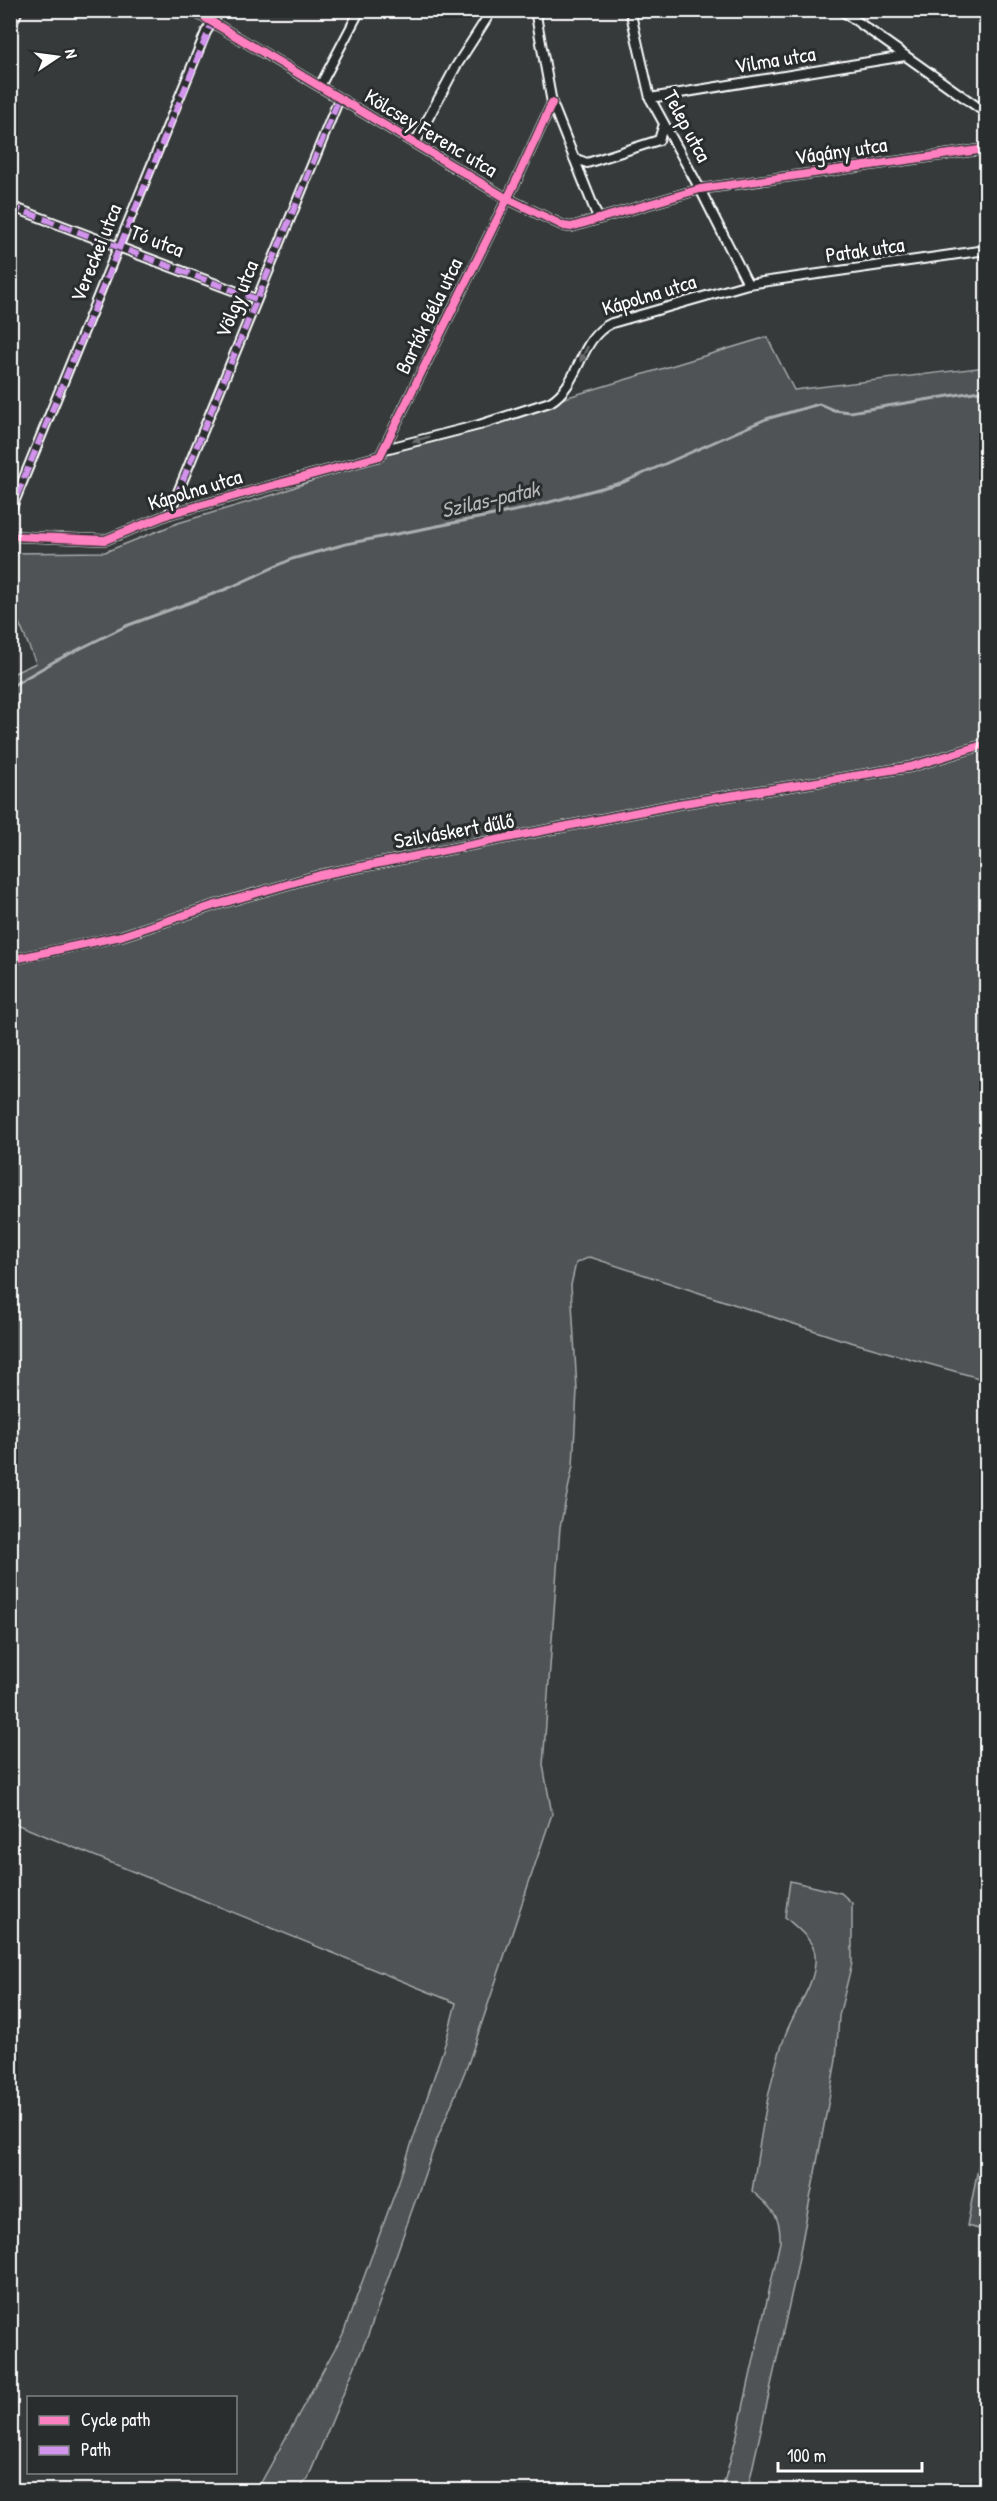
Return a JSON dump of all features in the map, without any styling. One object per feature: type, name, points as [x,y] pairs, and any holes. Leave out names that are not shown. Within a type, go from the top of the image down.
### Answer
[{"type":"street","points":[[10,28],[18,10]]},
{"type":"street","name":"Kölcsey Ferenc utca","points":[[192,10],[506,198],[564,226],[700,189]]},
{"type":"street","name":"Vereckei utca","points":[[10,512],[118,246],[212,23],[220,10]]},
{"type":"street","points":[[320,86],[360,10]]},
{"type":"street","points":[[415,143],[455,68],[492,10]]},
{"type":"street","name":"Telep utca","points":[[630,10],[650,98],[700,189],[748,284]]},
{"type":"street","points":[[841,10],[987,113]]},
{"type":"street","points":[[533,11],[552,103],[598,218]]},
{"type":"street","name":"Vilma utca","points":[[650,98],[905,56]]},
{"type":"street","name":"Völgy utca","points":[[169,514],[339,99]]},
{"type":"street","name":"Bartók Béla utca","points":[[385,449],[552,103]]},
{"type":"street","points":[[574,158],[587,164],[659,140],[663,125]]},
{"type":"street","name":"Vágány utca","points":[[700,189],[987,149]]},
{"type":"street","name":"Tó utca","points":[[10,206],[256,299]]},
{"type":"street","name":"Patak utca","points":[[748,284],[987,250]]},
{"type":"street","name":"Kápolna utca","points":[[10,536],[105,540],[169,514],[372,461],[385,449],[480,425],[550,402],[559,397],[569,385],[598,330],[612,323],[748,284]]},
{"type":"street","name":"Szilváskert dűlő","points":[[10,960],[121,936],[212,906],[320,875],[678,804],[910,766],[987,744]]},
{"type":"shaded area","points":[[767,337],[794,390],[986,367],[986,1380],[840,1339],[590,1257],[576,1263],[571,1285],[577,1390],[573,1466],[560,1527],[543,1765],[552,1814],[468,2064],[436,2142],[368,2335],[308,2478],[298,2490],[257,2490],[343,2334],[397,2187],[446,2041],[456,2003],[11,1822],[10,675],[36,663],[11,604],[10,553],[105,552],[178,523],[279,493],[399,448]]},
{"type":"shaded area","points":[[790,1881],[841,1893],[852,1903],[852,1963],[839,2016],[836,2060],[795,2278],[750,2479],[746,2490],[722,2490],[737,2435],[780,2242],[779,2225],[774,2213],[752,2191],[769,2092],[779,2052],[809,1986],[815,1966],[812,1945],[785,1917]]},
{"type":"shaded area","points":[[986,2126],[986,2231],[967,2226]]},
{"type":"waterway","name":"Szilas-patak","points":[[10,687],[55,661],[126,626],[229,588],[292,559],[346,544],[524,509],[624,482],[766,419],[819,404],[833,410],[850,412],[986,390]]},
{"type":"marked path","points":[[10,29],[18,10]]},
{"type":"marked path","points":[[10,512],[212,23]]},
{"type":"marked path","points":[[169,514],[339,99]]},
{"type":"marked path","points":[[10,206],[256,299]]},
{"type":"cycle path","points":[[192,10],[506,198],[564,226],[571,227],[700,189],[986,149]]},
{"type":"cycle path","points":[[10,536],[105,540],[169,514],[380,456],[518,177],[552,103]]},
{"type":"cycle path","points":[[10,960],[121,936],[212,906],[320,875],[678,804],[910,767],[986,744]]}]
